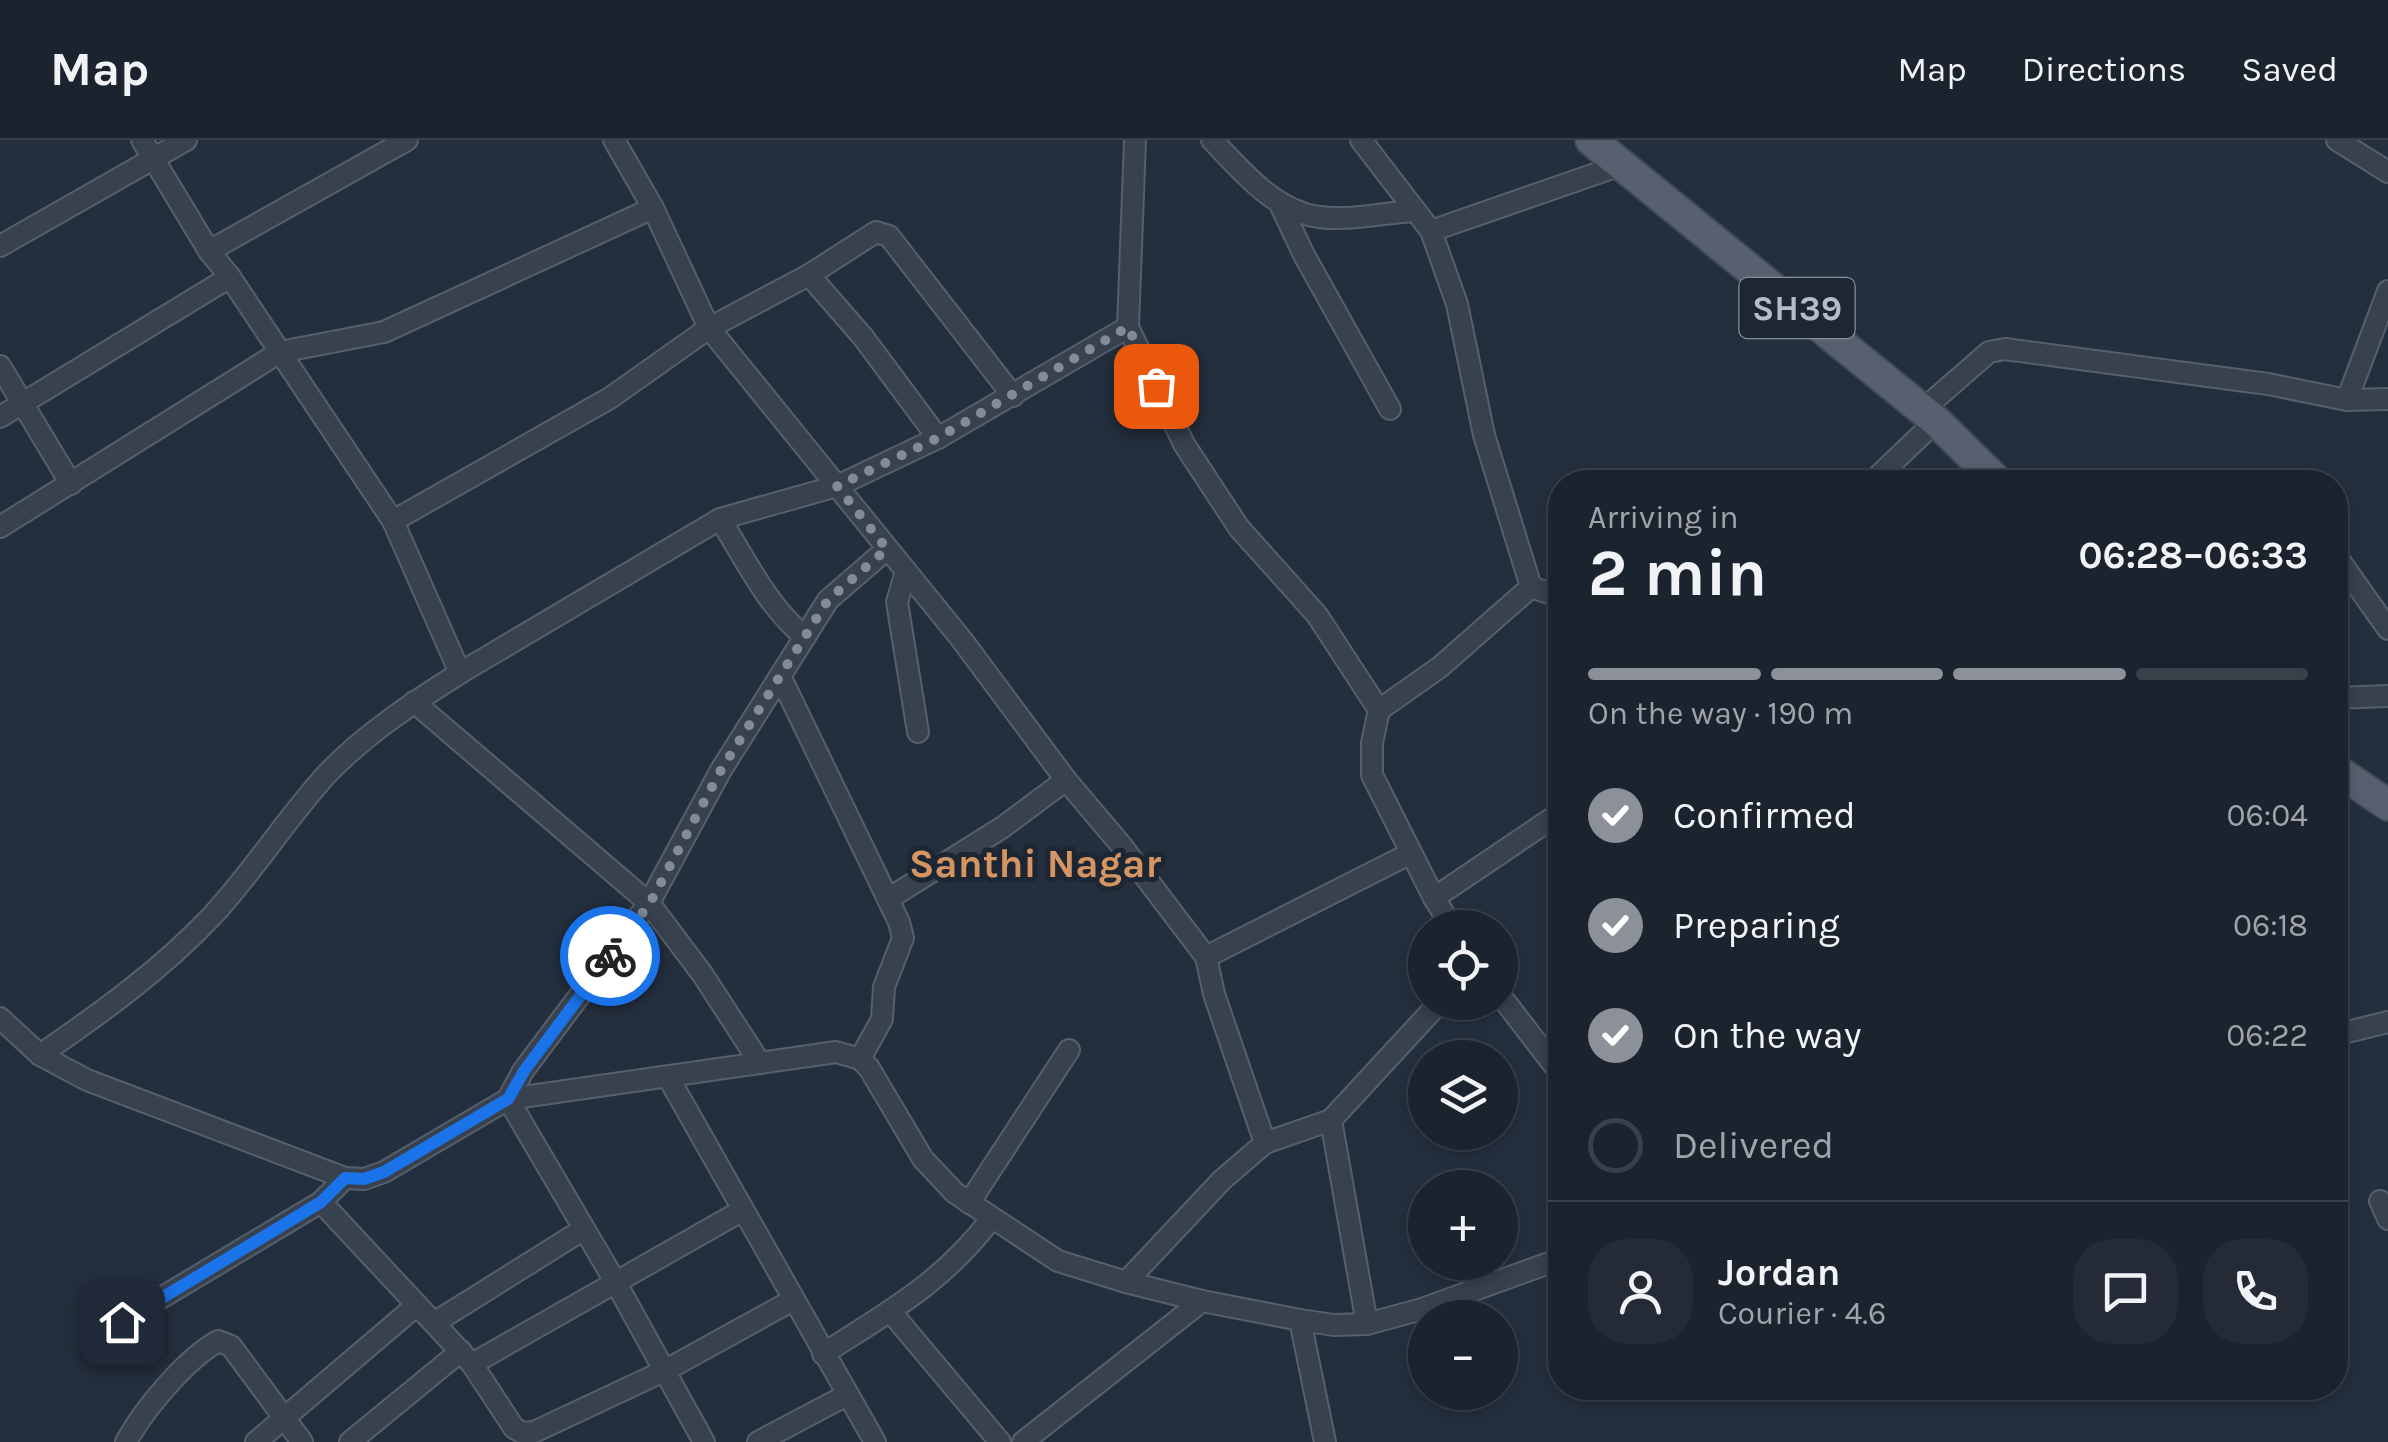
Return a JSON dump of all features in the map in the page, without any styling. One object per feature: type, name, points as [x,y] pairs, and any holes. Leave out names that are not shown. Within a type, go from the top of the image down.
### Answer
[{"type":"main road","name":"SH39","points":[[1591,140],[1618,153],[2008,470]]},
{"type":"main road","name":"SH39","points":[[1936,410],[1988,470]]},
{"type":"main road","points":[[2348,761],[2388,787]]},
{"type":"main road","points":[[2348,779],[2388,805]]},
{"type":"street","points":[[0,246],[148,149],[186,140]]},
{"type":"street","points":[[208,250],[407,140]]},
{"type":"street","points":[[614,140],[653,208],[709,328],[962,640],[1206,957],[1214,994],[1265,1143]]},
{"type":"street","points":[[1135,140],[1128,327],[1184,444],[1230,514],[1256,550],[1317,615],[1380,710]]},
{"type":"street","points":[[1212,140],[1253,183],[1279,202],[1320,217],[1414,211]]},
{"type":"street","points":[[1361,140],[1430,232],[1457,304],[1484,435],[1531,587]]},
{"type":"street","points":[[2337,140],[2388,172]]},
{"type":"street","points":[[148,149],[208,250],[394,521],[460,673]]},
{"type":"street","points":[[1430,232],[1618,153]]},
{"type":"street","points":[[1279,202],[1304,256],[1390,409]]},
{"type":"street","points":[[0,527],[280,352],[384,332],[653,208]]},
{"type":"street","points":[[394,521],[610,398],[709,328],[809,274],[876,232],[882,232],[1014,396]]},
{"type":"street","points":[[809,274],[862,336],[938,438]]},
{"type":"street","points":[[0,417],[230,277]]},
{"type":"street","points":[[2347,400],[2388,291]]},
{"type":"street","points":[[40,1055],[179,950],[214,914],[328,774],[414,702],[720,519],[837,486],[938,438],[1128,327]]},
{"type":"street","points":[[1883,470],[1989,352],[2005,349],[2268,384],[2347,400],[2388,400]]},
{"type":"street","points":[[0,366],[70,484]]},
{"type":"street","points":[[720,519],[763,589],[791,626],[805,636]]},
{"type":"street","points":[[508,1099],[524,1071],[650,903],[721,770],[838,588],[887,549]]},
{"type":"street","points":[[906,571],[897,602],[918,732]]},
{"type":"street","points":[[2348,572],[2388,629]]},
{"type":"street","points":[[1531,587],[1548,593]]},
{"type":"street","points":[[1442,910],[1372,775],[1372,742],[1380,710],[1440,667],[1531,587]]},
{"type":"street","points":[[781,678],[903,938],[884,987],[882,1019],[860,1058]]},
{"type":"street","points":[[2348,698],[2388,696]]},
{"type":"street","points":[[414,702],[650,903],[703,974],[760,1064]]},
{"type":"street","points":[[888,899],[1003,827],[1066,780]]},
{"type":"street","points":[[1434,898],[1548,821]]},
{"type":"street","points":[[1206,957],[1411,853]]},
{"type":"street","points":[[0,1018],[40,1055],[87,1080],[345,1178],[364,1179],[384,1172],[508,1099],[836,1052],[860,1058],[869,1068],[933,1173],[969,1203],[1058,1261],[1126,1282],[1300,1320],[1367,1324],[1548,1264]]},
{"type":"street","points":[[1518,1019],[1548,1058]]},
{"type":"street","points":[[1126,1282],[1222,1180],[1265,1143],[1332,1120],[1424,1020]]},
{"type":"street","points":[[2348,1032],[2388,1022]]},
{"type":"street","points":[[969,1203],[1070,1050]]},
{"type":"street","points":[[668,1077],[875,1442]]},
{"type":"street","points":[[508,1099],[704,1442]]},
{"type":"street","points":[[1332,1120],[1367,1324]]},
{"type":"street","points":[[122,1322],[321,1202],[345,1178]]},
{"type":"street","points":[[321,1202],[466,1358],[514,1428],[522,1433],[534,1432],[666,1370],[793,1300]]},
{"type":"street","points":[[350,1442],[466,1358],[616,1283],[743,1210]]},
{"type":"street","points":[[823,1354],[952,1266],[991,1219]]},
{"type":"street","points":[[434,1323],[584,1229]]},
{"type":"street","points":[[1023,1442],[1202,1301]]},
{"type":"street","points":[[256,1442],[417,1305]]},
{"type":"street","points":[[890,1311],[1000,1442]]},
{"type":"street","points":[[1300,1320],[1326,1442]]},
{"type":"street","points":[[126,1442],[139,1420],[175,1379],[218,1341],[231,1346],[302,1442]]},
{"type":"street","points":[[758,1442],[847,1395]]},
{"type":"way so far","points":[[610,956],[650,903],[721,770],[828,600],[887,549],[837,486],[938,438],[1128,327],[1156,386]]},
{"type":"district","name":"Santhi Nagar","points":[[1035,863]]},
{"type":"route","points":[[122,1322],[321,1202],[345,1178],[364,1179],[384,1172],[508,1099],[516,1082],[610,956]]}]
